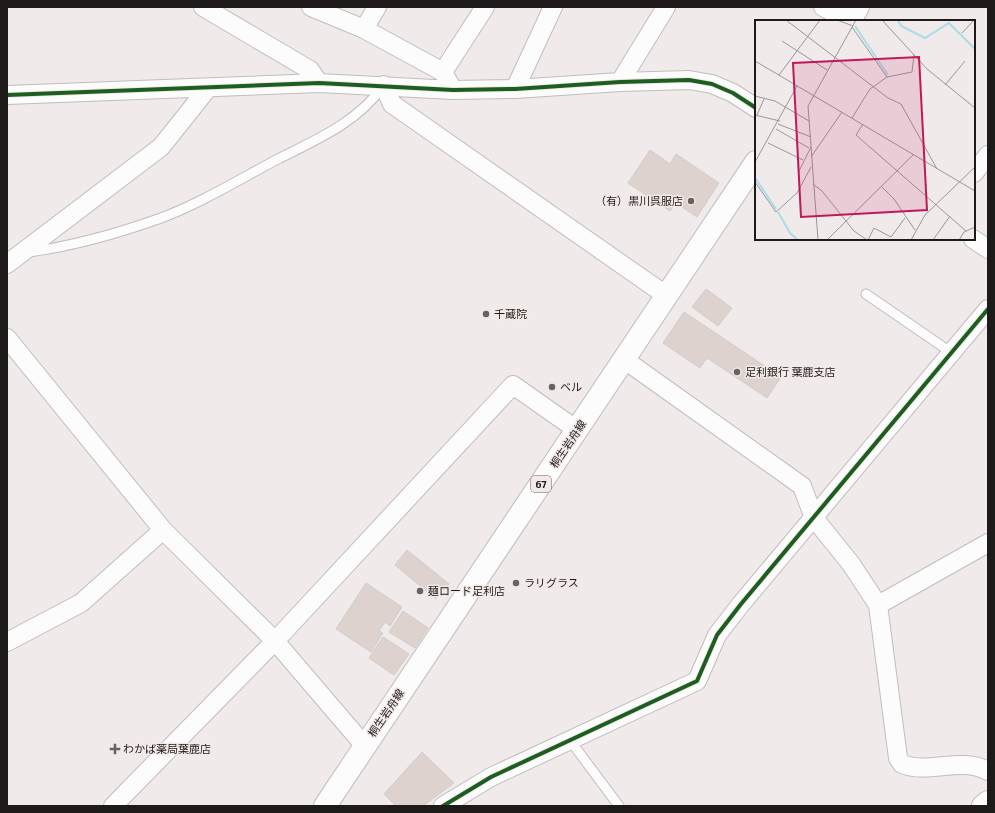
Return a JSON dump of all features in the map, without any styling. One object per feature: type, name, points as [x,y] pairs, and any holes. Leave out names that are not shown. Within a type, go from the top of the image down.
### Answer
[{"type":"main road","points":[[850,20],[858,7]]},
{"type":"main road","name":"桐生岩舟線","points":[[325,806],[364,745],[625,360],[755,163]]},
{"type":"main road","points":[[983,806],[988,802]]},
{"type":"street","points":[[203,7],[310,70],[319,83]]},
{"type":"street","points":[[311,7],[364,30],[443,72],[453,90]]},
{"type":"street","points":[[364,30],[377,7]]},
{"type":"street","points":[[443,72],[486,7]]},
{"type":"street","points":[[515,89],[553,7]]},
{"type":"street","points":[[620,82],[666,7]]},
{"type":"street","points":[[823,7],[847,20]]},
{"type":"street","points":[[7,95],[319,83],[384,85],[453,90],[515,89],[620,82],[689,80],[712,84],[733,93],[755,107]]},
{"type":"street","points":[[384,85],[392,104],[666,296]]},
{"type":"street","points":[[7,264],[161,147],[208,88]]},
{"type":"street","points":[[975,172],[988,155]]},
{"type":"street","points":[[974,240],[988,249]]},
{"type":"street","points":[[443,806],[491,777],[569,739],[697,681],[717,635],[952,353],[986,316]]},
{"type":"street","points":[[7,338],[164,530],[275,641],[364,745]]},
{"type":"street","points":[[625,360],[802,486],[814,518],[851,564],[878,605],[898,758],[902,764],[910,767],[925,769],[963,764],[988,771]]},
{"type":"street","points":[[113,806],[275,641],[512,385],[577,430]]},
{"type":"street","points":[[7,642],[81,603],[164,530]]},
{"type":"street","points":[[878,605],[988,544]]},
{"type":"lane","points":[[24,252],[65,247],[162,218],[322,136],[356,115],[374,99],[384,85]]},
{"type":"lane","points":[[866,294],[952,353]]},
{"type":"lane","points":[[569,739],[619,806]]},
{"type":"building","points":[[650,150],[670,164],[676,154],[719,183],[697,217],[676,203],[670,211],[628,183]]},
{"type":"building","points":[[706,289],[732,308],[718,326],[692,307]]},
{"type":"building","points":[[684,312],[781,377],[767,398],[707,358],[700,368],[663,343]]},
{"type":"building","points":[[407,550],[449,584],[436,599],[395,565]]},
{"type":"building","points":[[366,583],[402,607],[390,626],[385,622],[379,631],[383,633],[371,652],[336,629]]},
{"type":"building","points":[[403,611],[428,628],[415,648],[389,632]]},
{"type":"building","points":[[383,637],[409,654],[394,675],[369,658]]},
{"type":"building","points":[[422,752],[454,783],[423,806],[396,806],[384,794]]},
{"type":"cycle path","points":[[7,95],[319,83],[453,90],[515,89],[620,82],[689,80],[712,84],[733,93],[755,107]]},
{"type":"cycle path","points":[[443,806],[491,777],[697,681],[717,635],[741,604],[988,309]]},
{"type":"place","name":"（有）黒川呉服店","points":[[691,201]]},
{"type":"place","name":"千蔵院","points":[[486,314]]},
{"type":"place","name":"足利銀行 葉鹿支店","points":[[737,372]]},
{"type":"place","name":"ベル","points":[[552,387]]},
{"type":"place","name":"ラリグラス","points":[[516,583]]},
{"type":"place","name":"麺ロード足利店","points":[[420,591]]},
{"type":"place","name":"わかば薬局葉鹿店","points":[[115,749]]}]
